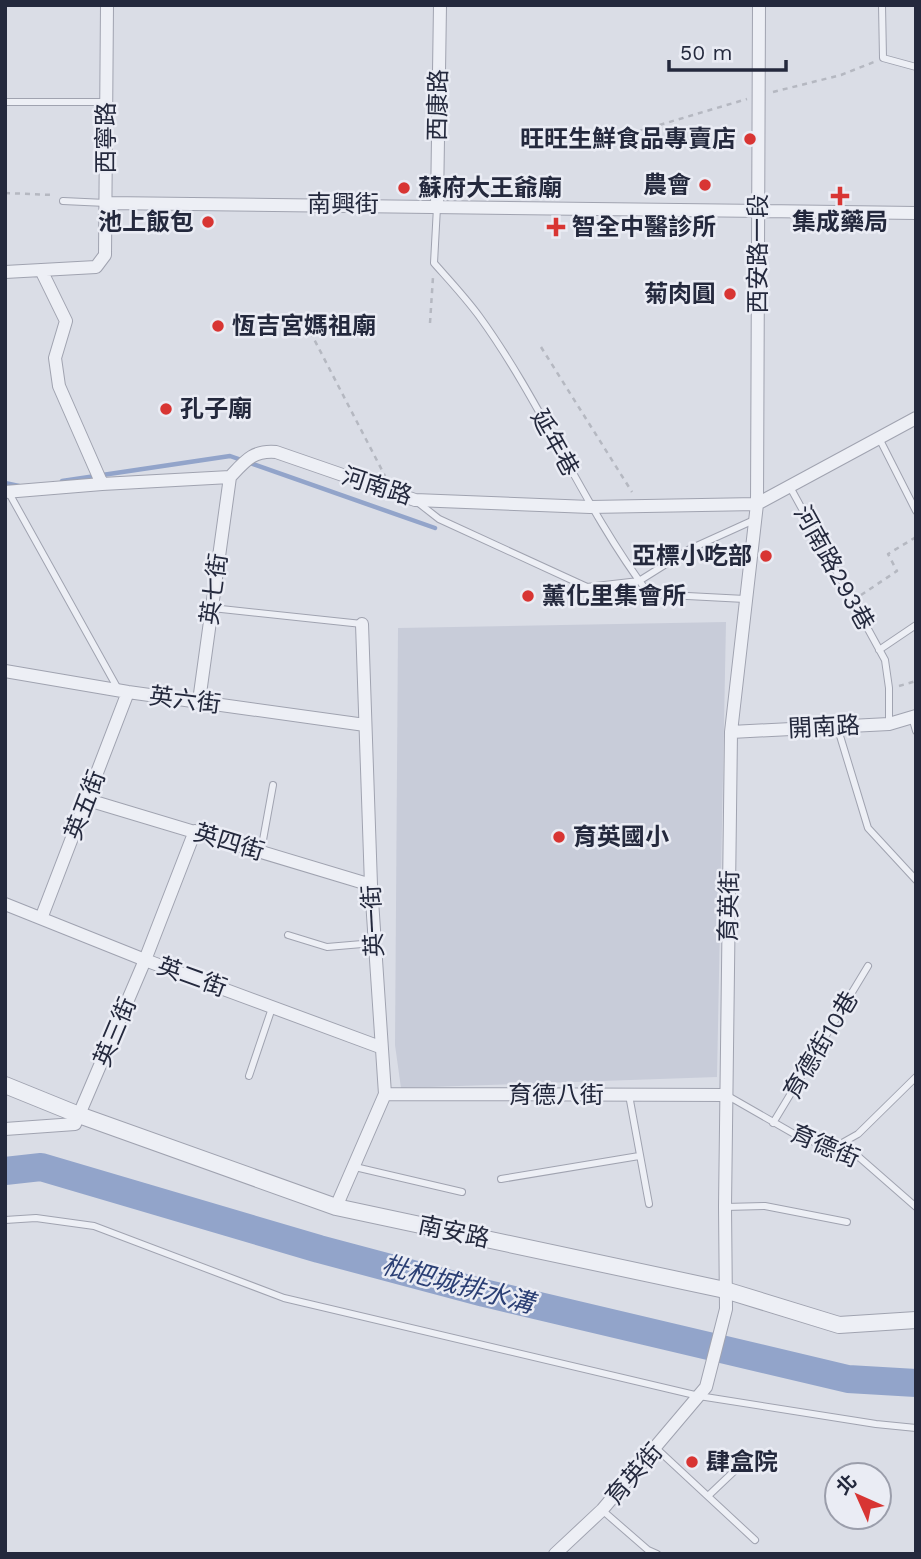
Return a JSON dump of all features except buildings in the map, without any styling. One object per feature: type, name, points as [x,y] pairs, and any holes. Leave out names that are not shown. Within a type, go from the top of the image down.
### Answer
[{"type":"street","name":"西寧路","points":[[41,270],[96,267],[105,255],[107,5]]},
{"type":"street","name":"西康路","points":[[437,205],[440,5]]},
{"type":"street","name":"西安路一段","points":[[757,504],[759,5]]},
{"type":"street","name":"南興街","points":[[106,202],[916,213]]},
{"type":"street","points":[[5,272],[41,270],[66,321],[55,358],[59,386],[102,484]]},
{"type":"street","name":"河南路","points":[[230,477],[251,455],[263,451],[276,452],[415,500],[590,507],[757,504],[916,418]]},
{"type":"street","points":[[7,492],[230,477]]},
{"type":"street","name":"英七街","points":[[199,701],[230,477]]},
{"type":"street","name":"育英街","points":[[555,1554],[602,1510],[703,1391],[726,1309],[724,1290],[731,732],[757,504]]},
{"type":"street","name":"英一街","points":[[336,1207],[385,1094],[371,885],[362,624]]},
{"type":"street","name":"英六街","points":[[5,671],[123,691],[365,725]]},
{"type":"street","name":"英五街","points":[[42,916],[88,800],[123,691]]},
{"type":"street","name":"開南路","points":[[731,732],[889,724],[914,717]]},
{"type":"street","name":"英四街","points":[[88,800],[371,885]]},
{"type":"street","name":"英三街","points":[[79,1115],[145,960],[195,831]]},
{"type":"street","name":"英二街","points":[[5,904],[42,916],[145,960],[380,1047]]},
{"type":"street","name":"南安路","points":[[5,1085],[79,1115],[336,1207],[724,1290],[839,1325],[916,1320]]},
{"type":"street","name":"育德八街","points":[[385,1094],[726,1095]]},
{"type":"street","points":[[5,1129],[75,1124],[79,1115]]},
{"type":"lane","points":[[882,5],[883,58],[916,67]]},
{"type":"lane","points":[[5,102],[106,102]]},
{"type":"lane","points":[[63,201],[106,202]]},
{"type":"lane","points":[[433,263],[437,205]]},
{"type":"lane","name":"延年巷","points":[[433,263],[479,316],[523,385],[590,507],[649,594],[747,599]]},
{"type":"lane","points":[[878,437],[916,511]]},
{"type":"lane","name":"河南路293巷","points":[[789,485],[884,660],[889,688],[889,724]]},
{"type":"lane","points":[[7,492],[123,691]]},
{"type":"lane","points":[[415,500],[439,519],[587,587],[639,580],[690,549],[756,519]]},
{"type":"lane","points":[[212,608],[362,624]]},
{"type":"lane","points":[[879,650],[916,625]]},
{"type":"lane","points":[[914,717],[916,731]]},
{"type":"lane","points":[[837,726],[868,828],[916,880]]},
{"type":"lane","points":[[261,851],[273,785]]},
{"type":"lane","points":[[288,935],[327,947],[374,943]]},
{"type":"lane","name":"育德街10巷","points":[[773,1123],[868,966]]},
{"type":"lane","points":[[249,1076],[272,1006]]},
{"type":"lane","points":[[835,1146],[858,1134],[916,1077]]},
{"type":"lane","points":[[629,1095],[649,1204]]},
{"type":"lane","name":"育德街","points":[[726,1095],[803,1139],[835,1146],[860,1158],[916,1207]]},
{"type":"lane","points":[[501,1179],[639,1156]]},
{"type":"lane","points":[[355,1167],[462,1192]]},
{"type":"lane","points":[[725,1207],[765,1206],[846,1222]]},
{"type":"lane","points":[[5,1220],[58,1219],[94,1226],[284,1298],[703,1391],[876,1424],[916,1427]]},
{"type":"lane","points":[[657,1448],[755,1540]]},
{"type":"lane","points":[[708,1496],[747,1459]]},
{"type":"lane","points":[[602,1510],[648,1550],[657,1554]]},
{"type":"path","points":[[601,142],[758,95],[841,75],[883,58]]},
{"type":"path","points":[[5,193],[54,195],[63,201]]},
{"type":"path","points":[[430,323],[433,263]]},
{"type":"path","points":[[301,314],[394,492]]},
{"type":"path","points":[[541,347],[641,506]]},
{"type":"path","points":[[852,601],[897,571],[888,554],[916,537]]},
{"type":"path","points":[[889,688],[916,681]]},
{"type":"shaded area","name":"育英國小","points":[[726,622],[717,1077],[401,1088],[395,1045],[398,628]]},
{"type":"waterway","points":[[62,481],[230,456],[435,528]]},
{"type":"waterway","points":[[5,483],[19,486]]},
{"type":"waterway","name":"枇杷城排水溝","points":[[5,1171],[41,1167],[319,1249],[484,1293],[848,1379],[916,1383]]},
{"type":"place","name":"旺旺生鮮食品專賣店","points":[[750,139]]},
{"type":"place","name":"農會","points":[[705,185]]},
{"type":"place","name":"蘇府大王爺廟","points":[[404,188]]},
{"type":"place","name":"集成藥局","points":[[840,196]]},
{"type":"place","name":"池上飯包","points":[[208,222]]},
{"type":"place","name":"智全中醫診所","points":[[556,227]]},
{"type":"place","name":"菊肉圓","points":[[730,294]]},
{"type":"place","name":"恆吉宮媽祖廟","points":[[218,326]]},
{"type":"place","name":"孔子廟","points":[[166,409]]},
{"type":"place","name":"亞標小吃部","points":[[766,556]]},
{"type":"place","name":"薰化里集會所","points":[[528,596]]},
{"type":"place","name":"育英國小","points":[[559,837]]},
{"type":"place","name":"肆盒院","points":[[692,1462]]}]
